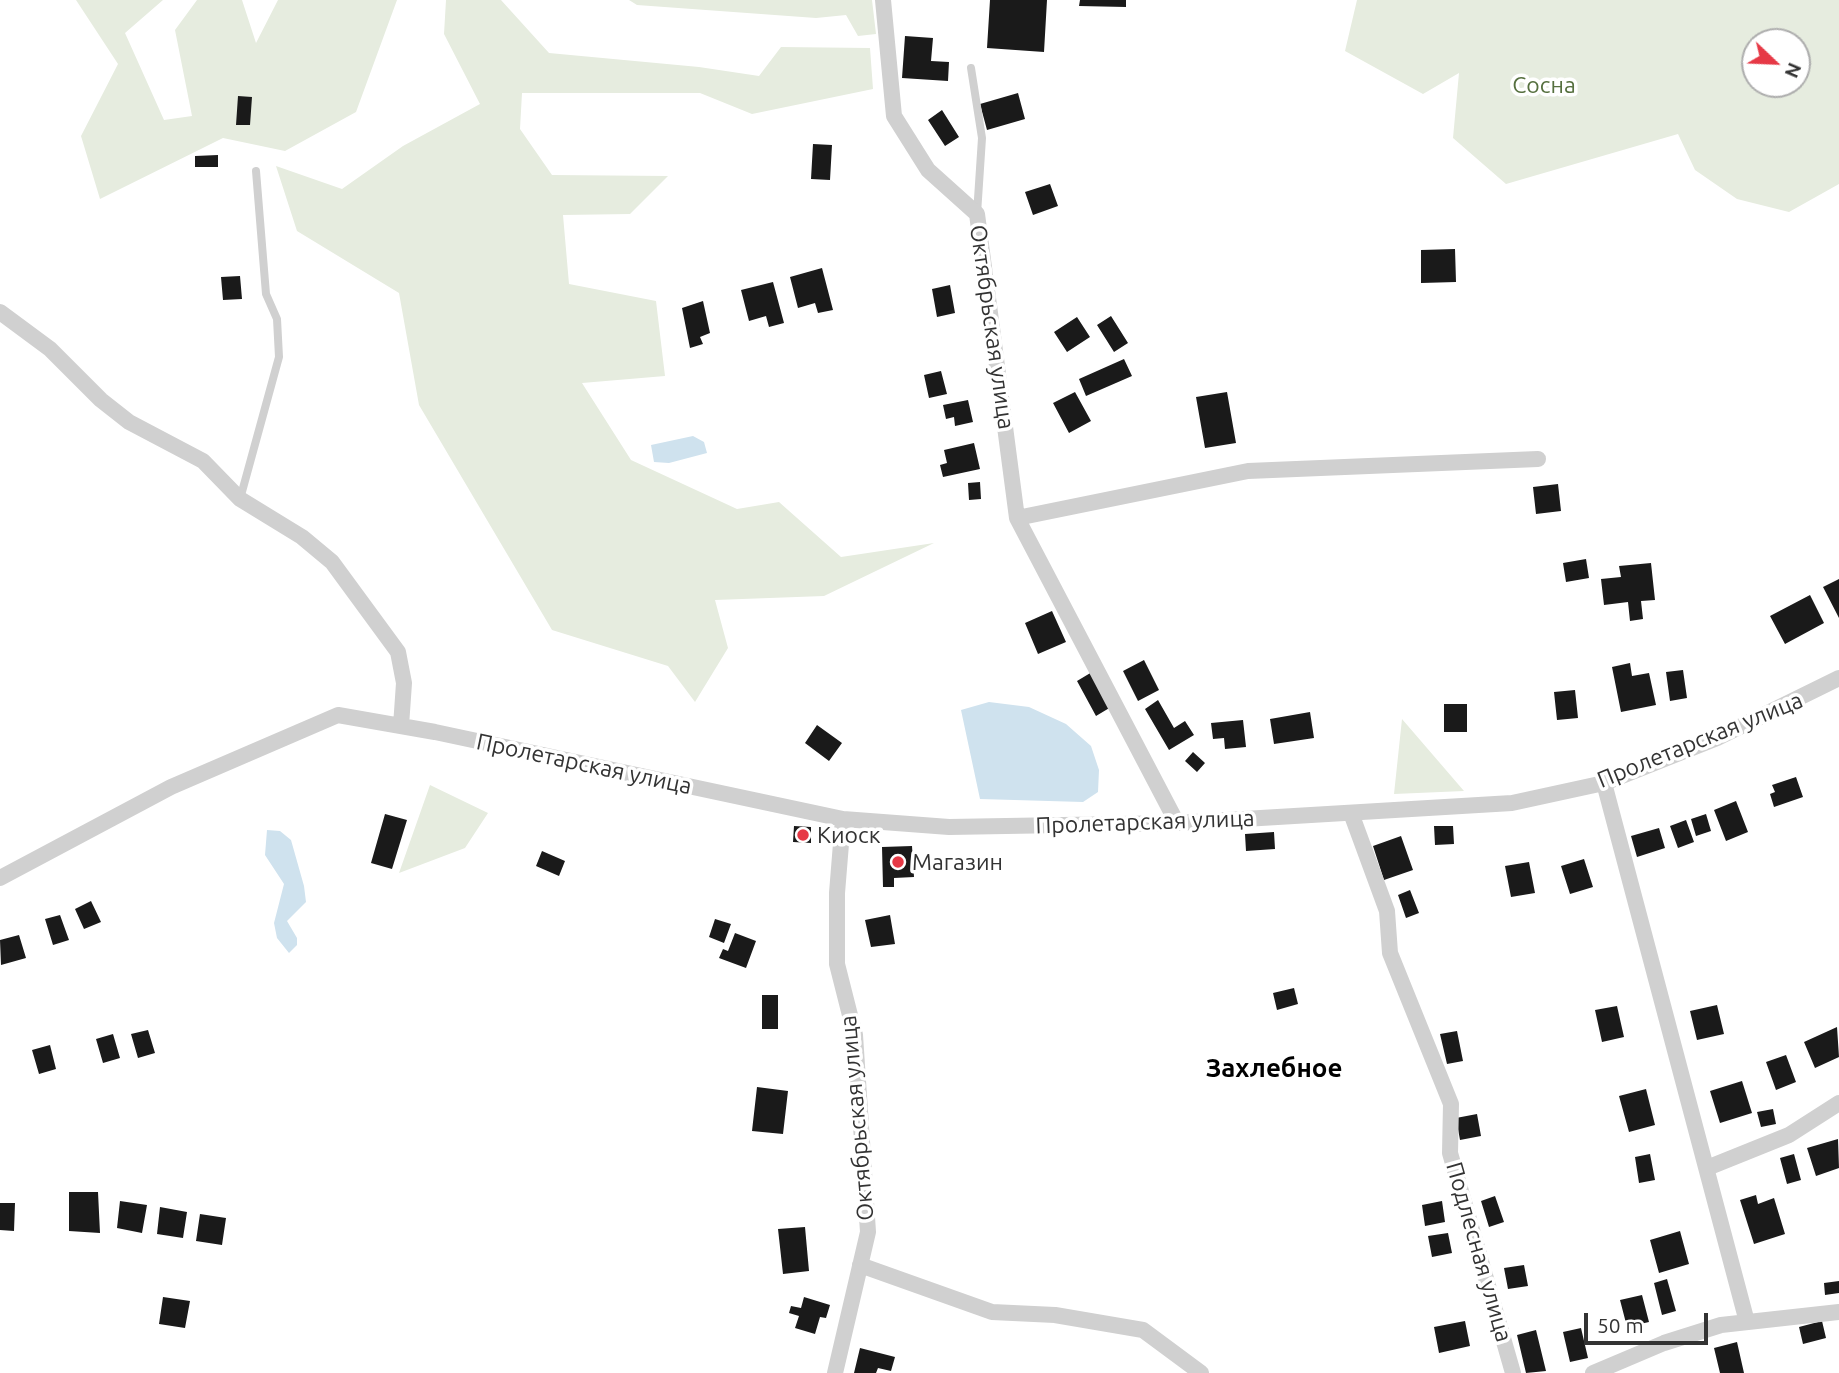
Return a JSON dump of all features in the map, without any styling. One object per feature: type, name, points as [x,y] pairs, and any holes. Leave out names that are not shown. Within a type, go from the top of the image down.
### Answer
[{"type":"street","name":"Октябрьская улица","points":[[883,0],[894,116],[928,170],[977,214],[1017,518],[1177,823]]},
{"type":"street","points":[[0,312],[50,349],[102,400],[129,422],[203,461],[240,499],[302,537],[332,562],[398,652],[404,683],[401,726]]},
{"type":"street","points":[[1017,518],[1248,471],[1538,459]]},
{"type":"street","name":"Пролетарская улица","points":[[0,878],[171,787],[338,715],[435,732],[843,819],[949,827],[1177,823],[1512,803],[1604,783],[1717,738],[1839,678]]},
{"type":"street","points":[[1604,783],[1747,1322]]},
{"type":"street","name":"Подлесная улица","points":[[1351,813],[1387,911],[1390,953],[1451,1104],[1450,1153],[1513,1373]]},
{"type":"street","name":"Октябрьская улица","points":[[835,1373],[867,1222],[855,1035],[837,964],[837,893],[843,819]]},
{"type":"street","points":[[1707,1168],[1789,1135],[1839,1103]]},
{"type":"street","points":[[860,1265],[992,1312],[1055,1315],[1143,1330],[1200,1373]]},
{"type":"street","points":[[1593,1373],[1664,1343],[1721,1325],[1839,1312]]},
{"type":"lane","points":[[971,68],[982,138],[977,214]]},
{"type":"lane","points":[[240,499],[279,357],[277,319],[265,294],[256,171]]},
{"type":"green space","points":[[76,0],[163,0],[125,33],[164,120],[192,116],[175,30],[197,0],[242,0],[256,43],[278,0],[397,0],[356,112],[285,151],[223,138],[100,199],[81,136],[118,64]]},
{"type":"green space","points":[[446,0],[501,0],[549,53],[699,67],[759,76],[781,47],[870,48],[873,89],[752,114],[700,93],[522,93],[520,129],[552,175],[668,176],[630,214],[563,215],[569,284],[656,301],[665,376],[582,383],[631,460],[737,509],[779,502],[841,557],[934,543],[824,596],[715,600],[728,648],[695,702],[668,666],[552,630],[419,405],[399,293],[297,231],[276,166],[342,189],[403,146],[480,104],[444,34]]},
{"type":"green space","points":[[629,0],[872,0],[876,34],[858,36],[846,15],[816,18],[637,5]]},
{"type":"green space","name":"Сосна","points":[[1357,0],[1839,0],[1839,184],[1789,212],[1737,199],[1695,170],[1678,134],[1506,184],[1453,138],[1459,73],[1423,94],[1345,51]]},
{"type":"green space","points":[[1402,719],[1464,791],[1394,794]]},
{"type":"green space","points":[[430,785],[488,813],[465,848],[399,873]]},
{"type":"water","points":[[693,436],[704,442],[707,453],[669,463],[654,462],[651,445]]},
{"type":"water","points":[[989,702],[1029,707],[1066,724],[1091,746],[1099,770],[1098,792],[1083,802],[980,799],[961,710]]},
{"type":"water","points":[[267,830],[280,831],[291,840],[304,886],[306,902],[287,921],[297,938],[297,945],[289,953],[277,938],[274,923],[284,884],[265,855]]},
{"type":"building","points":[[990,0],[1047,0],[1044,52],[987,48]]},
{"type":"building","points":[[1080,0],[1126,0],[1126,7],[1079,6]]},
{"type":"building","points":[[905,36],[933,38],[931,61],[949,62],[948,81],[902,78]]},
{"type":"building","points":[[1018,93],[1025,119],[987,130],[980,104]]},
{"type":"building","points":[[238,96],[252,97],[250,125],[236,125]]},
{"type":"building","points":[[942,110],[959,137],[945,146],[928,120]]},
{"type":"building","points":[[813,144],[832,145],[830,180],[811,179]]},
{"type":"building","points":[[218,155],[218,167],[195,167],[195,156]]},
{"type":"building","points":[[1050,184],[1058,206],[1033,215],[1025,192]]},
{"type":"building","points":[[1455,249],[1456,282],[1421,283],[1421,250]]},
{"type":"building","points":[[822,268],[833,310],[818,313],[815,303],[798,308],[790,277]]},
{"type":"building","points":[[240,276],[242,299],[223,300],[221,277]]},
{"type":"building","points":[[773,282],[784,323],[769,327],[766,316],[749,321],[741,290]]},
{"type":"building","points":[[950,285],[955,313],[937,317],[932,289]]},
{"type":"building","points":[[703,301],[710,333],[700,337],[703,344],[690,348],[682,308]]},
{"type":"building","points":[[1111,316],[1128,343],[1114,352],[1097,325]]},
{"type":"building","points":[[1077,317],[1090,337],[1067,352],[1054,332]]},
{"type":"building","points":[[1124,359],[1132,376],[1086,396],[1079,379]]},
{"type":"building","points":[[941,371],[947,394],[929,398],[924,375]]},
{"type":"building","points":[[1075,392],[1091,421],[1069,433],[1053,403]]},
{"type":"building","points":[[1227,392],[1236,443],[1205,448],[1196,397]]},
{"type":"building","points":[[968,400],[973,422],[955,426],[954,417],[946,419],[943,405]]},
{"type":"building","points":[[974,443],[980,469],[943,477],[940,465],[947,463],[944,450]]},
{"type":"building","points":[[980,482],[981,499],[969,500],[968,483]]},
{"type":"building","points":[[1558,484],[1561,511],[1536,514],[1533,487]]},
{"type":"building","points":[[1586,559],[1589,578],[1566,582],[1563,563]]},
{"type":"building","points":[[1651,563],[1655,600],[1641,601],[1643,619],[1630,621],[1628,602],[1604,605],[1601,579],[1621,577],[1619,566]]},
{"type":"building","points":[[1839,579],[1839,618],[1823,587]]},
{"type":"building","points":[[1810,595],[1824,623],[1785,644],[1770,616]]},
{"type":"building","points":[[1052,611],[1066,642],[1038,654],[1025,623]]},
{"type":"building","points":[[1144,660],[1159,690],[1138,701],[1123,671]]},
{"type":"building","points":[[1630,663],[1632,676],[1649,673],[1656,705],[1621,712],[1612,667]]},
{"type":"building","points":[[1683,670],[1687,698],[1670,701],[1666,672]]},
{"type":"building","points":[[1092,672],[1111,707],[1096,716],[1077,681]]},
{"type":"building","points":[[1575,690],[1578,718],[1557,720],[1554,692]]},
{"type":"building","points":[[1158,700],[1174,728],[1185,721],[1194,735],[1169,750],[1145,709]]},
{"type":"building","points":[[1444,704],[1467,704],[1467,732],[1444,732]]},
{"type":"building","points":[[1310,712],[1314,738],[1274,744],[1270,719]]},
{"type":"building","points":[[1243,720],[1246,747],[1225,749],[1224,738],[1213,739],[1211,723]]},
{"type":"building","points":[[817,725],[842,743],[829,761],[805,743]]},
{"type":"building","points":[[1193,752],[1205,763],[1197,772],[1185,761]]},
{"type":"building","points":[[1796,777],[1803,797],[1774,807],[1770,794],[1775,792],[1772,785]]},
{"type":"building","points":[[1736,801],[1748,832],[1726,841],[1714,810]]},
{"type":"building","points":[[385,814],[407,820],[392,869],[371,863]]},
{"type":"building","points":[[1706,814],[1711,831],[1696,836],[1691,819]]},
{"type":"building","points":[[1686,820],[1694,842],[1678,848],[1670,826]]},
{"type":"building","points":[[794,826],[811,827],[811,843],[793,842]]},
{"type":"building","points":[[1434,826],[1453,826],[1454,844],[1435,845]]},
{"type":"building","points":[[1659,828],[1665,848],[1637,857],[1631,836]]},
{"type":"building","points":[[1274,832],[1275,849],[1246,851],[1245,834]]},
{"type":"building","points":[[1401,836],[1413,870],[1384,880],[1373,846]]},
{"type":"building","name":"Магазин","points":[[912,846],[914,877],[894,878],[894,887],[883,887],[882,847]]},
{"type":"building","points":[[542,851],[565,861],[559,876],[536,866]]},
{"type":"building","points":[[1584,859],[1593,887],[1570,894],[1561,866]]},
{"type":"building","points":[[1529,862],[1535,893],[1511,897],[1505,866]]},
{"type":"building","points":[[1410,890],[1419,913],[1406,918],[1398,895]]},
{"type":"building","points":[[91,901],[101,922],[84,929],[75,909]]},
{"type":"building","points":[[60,915],[69,940],[53,945],[45,919]]},
{"type":"building","points":[[890,915],[895,944],[871,947],[865,920]]},
{"type":"building","points":[[715,919],[731,924],[724,943],[709,937]]},
{"type":"building","points":[[735,933],[756,941],[746,968],[719,958],[723,949],[728,951]]},
{"type":"building","points":[[19,935],[26,958],[1,965],[0,940]]},
{"type":"building","points":[[1294,988],[1298,1004],[1277,1010],[1273,993]]},
{"type":"building","points":[[762,995],[778,995],[778,1029],[762,1029]]},
{"type":"building","points":[[1717,1005],[1724,1034],[1697,1040],[1690,1011]]},
{"type":"building","points":[[1617,1006],[1624,1037],[1602,1042],[1595,1010]]},
{"type":"building","points":[[1837,1027],[1839,1057],[1815,1068],[1804,1042]]},
{"type":"building","points":[[148,1030],[155,1053],[138,1058],[131,1034]]},
{"type":"building","points":[[1457,1031],[1463,1061],[1447,1064],[1440,1034]]},
{"type":"building","points":[[113,1034],[120,1058],[103,1063],[96,1039]]},
{"type":"building","points":[[50,1045],[56,1069],[39,1074],[32,1050]]},
{"type":"building","points":[[1786,1055],[1796,1082],[1776,1090],[1766,1062]]},
{"type":"building","points":[[1742,1081],[1752,1113],[1720,1123],[1710,1091]]},
{"type":"building","points":[[757,1087],[788,1091],[783,1134],[752,1131]]},
{"type":"building","points":[[1646,1089],[1655,1125],[1629,1132],[1619,1096]]},
{"type":"building","points":[[1773,1109],[1776,1124],[1761,1127],[1757,1112]]},
{"type":"building","points":[[1477,1114],[1481,1136],[1460,1140],[1456,1118]]},
{"type":"building","points":[[1838,1139],[1839,1168],[1816,1176],[1807,1148]]},
{"type":"building","points":[[1650,1154],[1655,1180],[1639,1183],[1635,1157]]},
{"type":"building","points":[[1794,1154],[1801,1180],[1787,1184],[1780,1158]]},
{"type":"building","points":[[69,1192],[98,1192],[100,1233],[69,1231]]},
{"type":"building","points":[[1756,1195],[1758,1204],[1774,1198],[1785,1234],[1754,1244],[1740,1200]]},
{"type":"building","points":[[1495,1196],[1504,1222],[1489,1227],[1481,1201]]},
{"type":"building","points":[[120,1201],[147,1205],[142,1233],[117,1228]]},
{"type":"building","points":[[1442,1201],[1445,1222],[1425,1226],[1422,1205]]},
{"type":"building","points":[[0,1203],[15,1203],[14,1231],[0,1230]]},
{"type":"building","points":[[160,1207],[187,1212],[183,1238],[157,1234]]},
{"type":"building","points":[[200,1214],[226,1218],[222,1245],[196,1241]]},
{"type":"building","points":[[805,1227],[809,1271],[783,1274],[778,1229]]},
{"type":"building","points":[[1680,1231],[1689,1264],[1659,1273],[1650,1240]]},
{"type":"building","points":[[1448,1233],[1452,1253],[1432,1257],[1428,1236]]},
{"type":"building","points":[[1524,1265],[1528,1286],[1508,1289],[1504,1268]]},
{"type":"building","points":[[1667,1279],[1676,1311],[1662,1315],[1654,1283]]},
{"type":"building","points":[[1839,1281],[1839,1293],[1825,1295],[1824,1283]]},
{"type":"building","points":[[1642,1295],[1649,1322],[1627,1327],[1620,1300]]},
{"type":"building","points":[[163,1297],[190,1301],[185,1328],[159,1324]]},
{"type":"building","points":[[804,1297],[830,1305],[826,1318],[820,1317],[815,1334],[795,1328],[799,1316],[789,1313],[791,1306],[801,1308]]},
{"type":"building","points":[[1465,1321],[1470,1346],[1439,1353],[1434,1327]]},
{"type":"building","points":[[1822,1321],[1826,1338],[1803,1344],[1799,1327]]},
{"type":"building","points":[[1581,1328],[1588,1358],[1570,1362],[1563,1332]]},
{"type":"building","points":[[1536,1330],[1546,1371],[1526,1373],[1517,1335]]},
{"type":"building","points":[[1737,1342],[1744,1373],[1720,1373],[1714,1348]]},
{"type":"building","points":[[860,1348],[895,1357],[891,1371],[878,1368],[876,1373],[854,1373]]},
{"type":"place","name":"Киоск","points":[[803,835]]},
{"type":"place","name":"Магазин","points":[[898,862]]},
{"type":"district","name":"Захлебное","points":[[1274,1068]]}]
